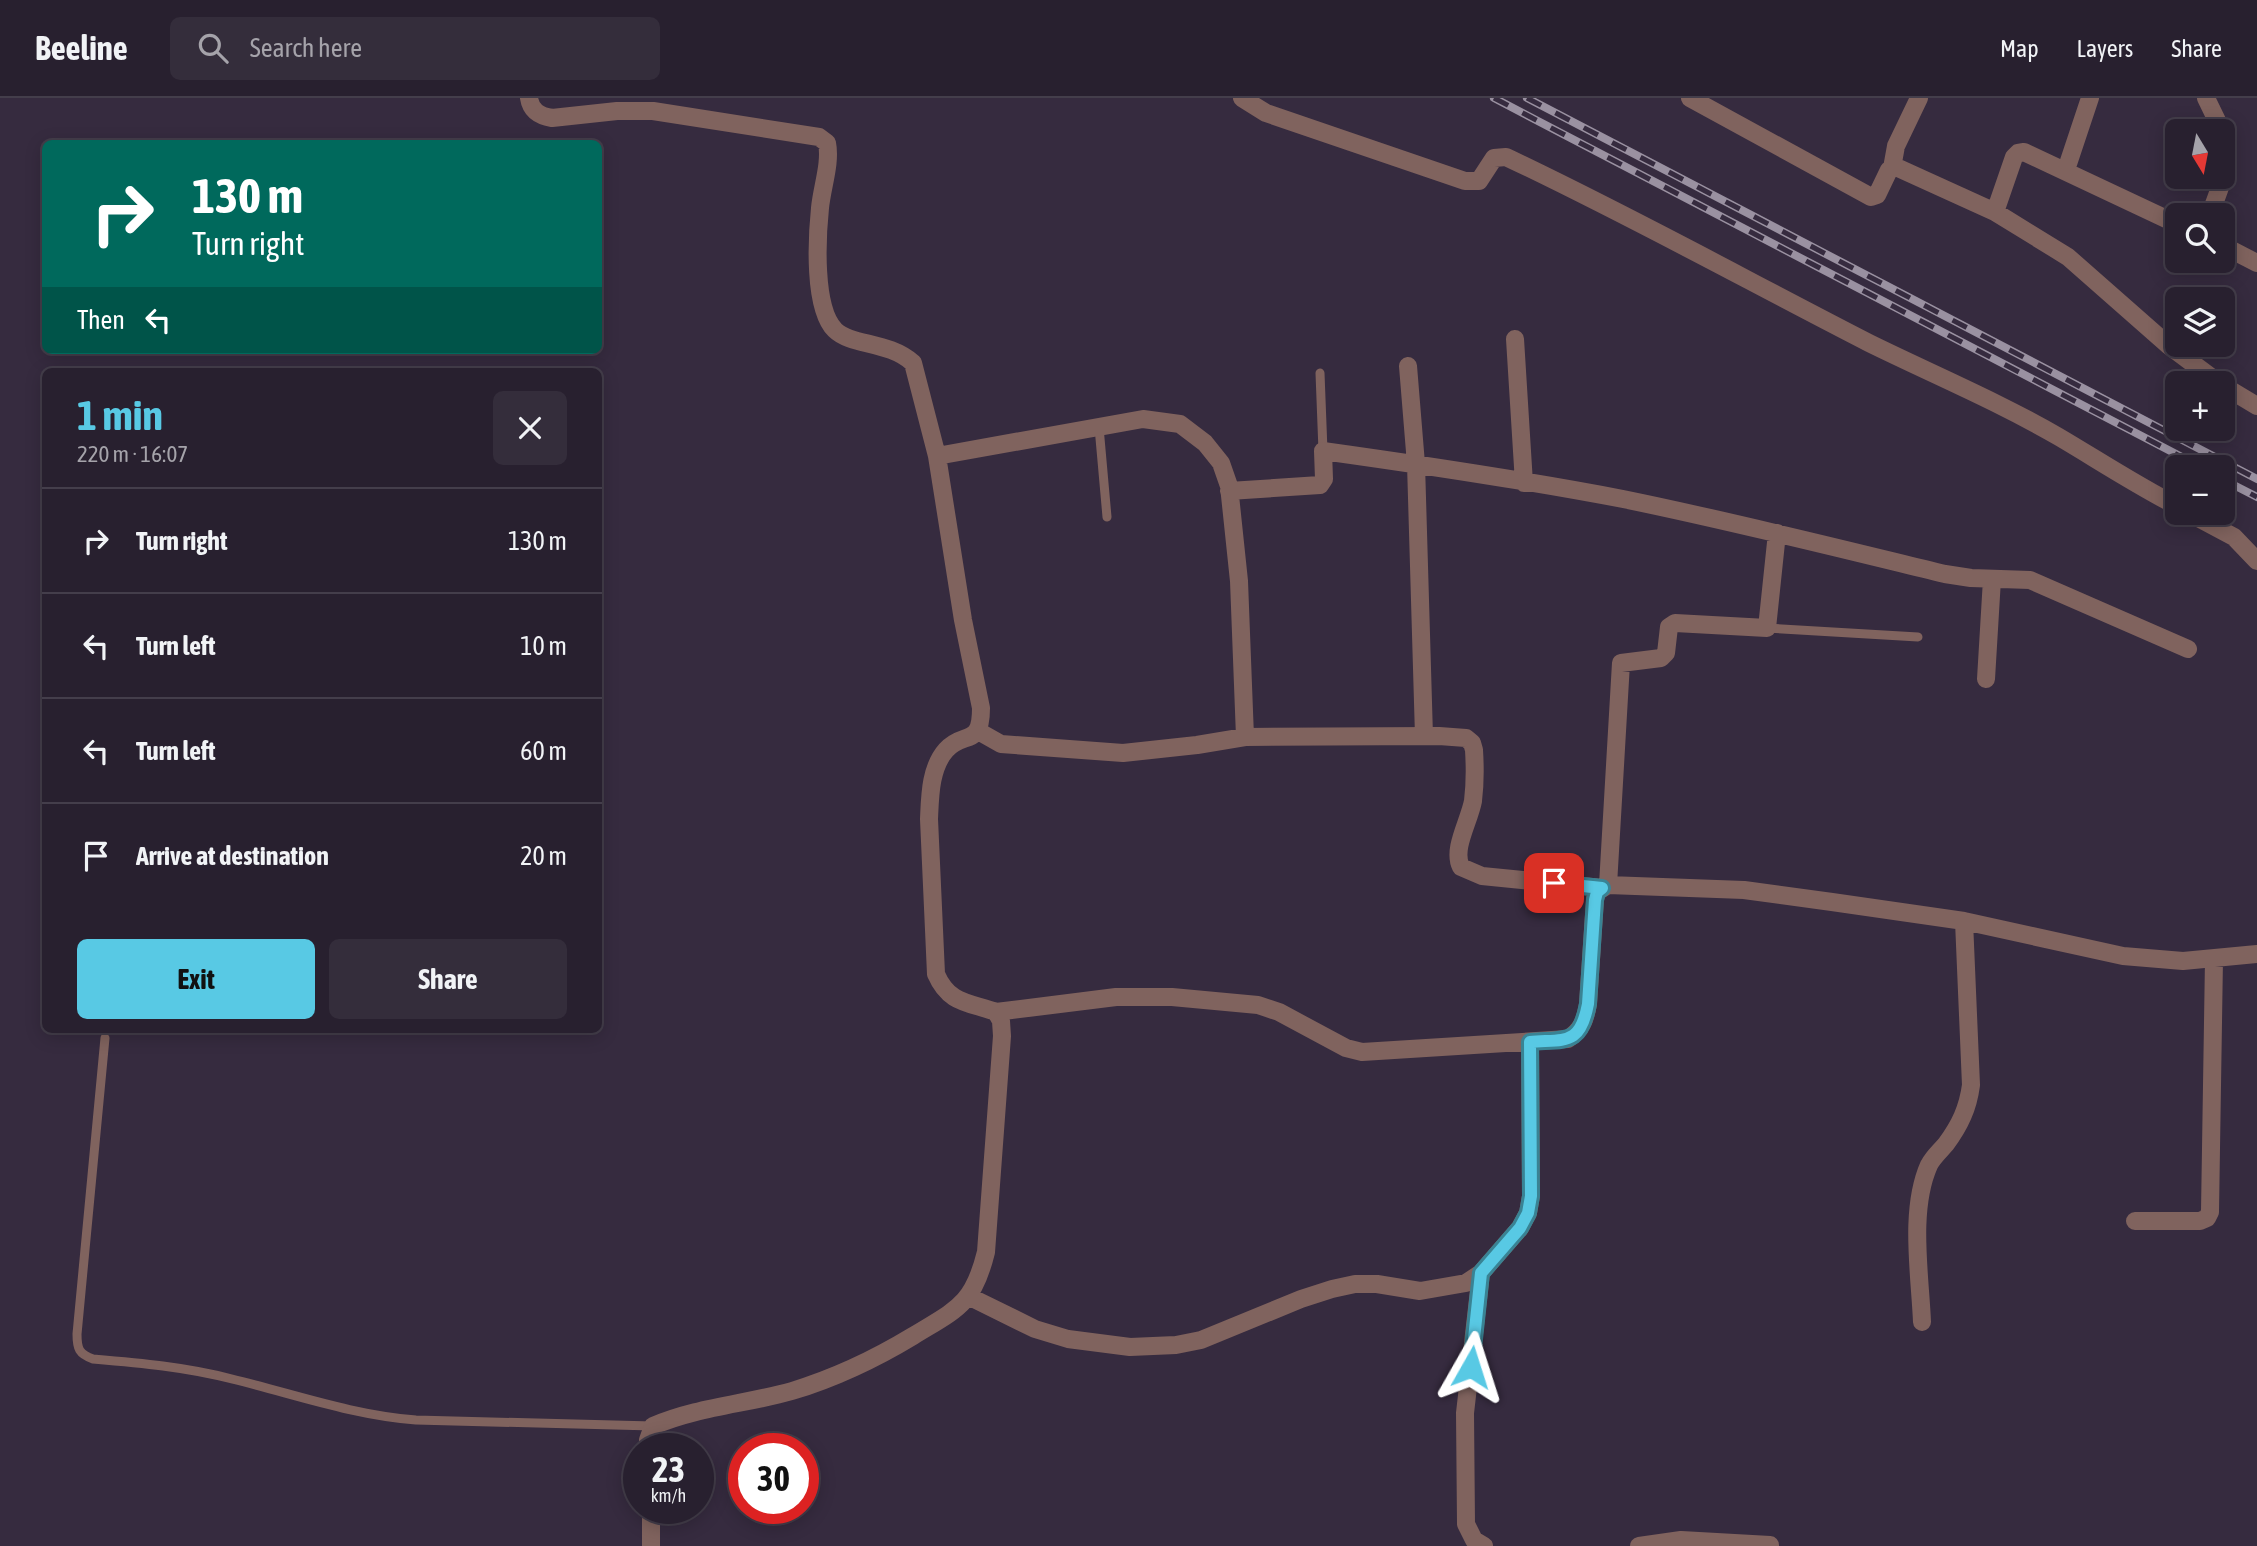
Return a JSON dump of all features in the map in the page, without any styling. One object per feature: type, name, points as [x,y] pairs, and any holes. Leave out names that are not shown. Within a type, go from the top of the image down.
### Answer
[{"type":"street","points":[[529,98],[534,111],[541,116],[552,118],[617,111],[653,111],[825,140],[828,149],[820,209],[821,298],[826,316],[833,328],[843,336],[903,354],[913,363],[937,456],[963,620],[981,708],[978,731],[970,738],[948,748],[941,757],[930,793],[934,957],[936,974],[950,997],[996,1012],[1116,998],[1172,997],[1258,1005],[1279,1012],[1346,1048],[1362,1052],[1568,1039],[1579,1031],[1584,1022],[1588,1004],[1595,900],[1597,892],[1605,886],[1620,663],[1665,656],[1669,627],[1675,623],[1767,628],[1777,533]]},
{"type":"street","points":[[1242,98],[1266,113],[1465,181],[1479,181],[1494,158],[1506,157],[1595,199],[1871,344],[1982,396],[2058,436],[2127,480],[2165,500]]},
{"type":"street","points":[[1690,98],[1871,197],[1877,195],[1892,168],[1896,146],[1919,98]]},
{"type":"street","points":[[2066,170],[2090,98]]},
{"type":"street","points":[[2206,98],[2216,119]]},
{"type":"street","points":[[1995,212],[2014,157],[2024,152],[2165,218]]},
{"type":"street","points":[[1892,168],[1900,168],[1995,212],[2068,257],[2168,345],[2203,371]]},
{"type":"street","points":[[2235,252],[2257,263]]},
{"type":"street","points":[[1515,339],[1524,483]]},
{"type":"street","points":[[1408,366],[1416,464],[1424,736]]},
{"type":"street","points":[[2235,393],[2257,406]]},
{"type":"street","points":[[937,456],[1143,419],[1180,424],[1205,443],[1221,463],[1229,491],[1239,581],[1245,737]]},
{"type":"street","points":[[1229,491],[1320,485],[1324,479],[1323,451],[1416,464],[1622,499],[1944,574],[2030,580],[2188,649]]},
{"type":"street","points":[[2212,525],[2234,537],[2257,561]]},
{"type":"street","points":[[1986,679],[1992,579]]},
{"type":"street","points":[[978,731],[1001,744],[1123,753],[1245,737],[1466,738],[1472,743],[1475,758],[1473,799],[1457,859],[1461,867],[1469,873],[1605,886],[1744,890],[1964,921],[2123,956],[2183,961],[2257,954]]},
{"type":"street","points":[[1922,1321],[1918,1212],[1921,1194],[1931,1162],[1964,1116],[1971,1085],[1964,921]]},
{"type":"street","points":[[2135,1221],[2200,1221],[2207,1218],[2210,1212],[2214,959]]},
{"type":"street","points":[[651,1433],[653,1426],[674,1418],[792,1391],[854,1368],[948,1315],[970,1297],[980,1277],[986,1252],[1002,1036],[1001,1021],[996,1012]]},
{"type":"street","points":[[970,1297],[1035,1329],[1096,1345],[1130,1347],[1176,1345],[1201,1340],[1301,1299],[1355,1284],[1377,1284],[1420,1291],[1466,1283],[1481,1273],[1520,1228],[1528,1213],[1531,1196],[1530,1042]]},
{"type":"street","points":[[1481,1273],[1465,1413],[1465,1500],[1466,1524],[1474,1540],[1484,1546]]},
{"type":"street","points":[[651,1524],[652,1546]]},
{"type":"street","points":[[1639,1546],[1681,1540],[1770,1545]]},
{"type":"lane","points":[[1320,373],[1323,451]]},
{"type":"lane","points":[[1099,427],[1107,517]]},
{"type":"lane","points":[[1767,628],[1918,637]]},
{"type":"lane","points":[[105,1038],[77,1334],[77,1348],[82,1355],[93,1359],[204,1372],[311,1402],[383,1418],[653,1426]]},
{"type":"railway","points":[[1494,98],[2178,455]]},
{"type":"railway","points":[[1527,98],[2257,479]]},
{"type":"railway","points":[[2235,486],[2257,497]]},
{"type":"route","points":[[1471,1367],[1481,1273],[1520,1228],[1528,1213],[1531,1196],[1530,1042],[1568,1039],[1579,1031],[1588,1004],[1595,900],[1597,892],[1602,888],[1554,883]]}]
